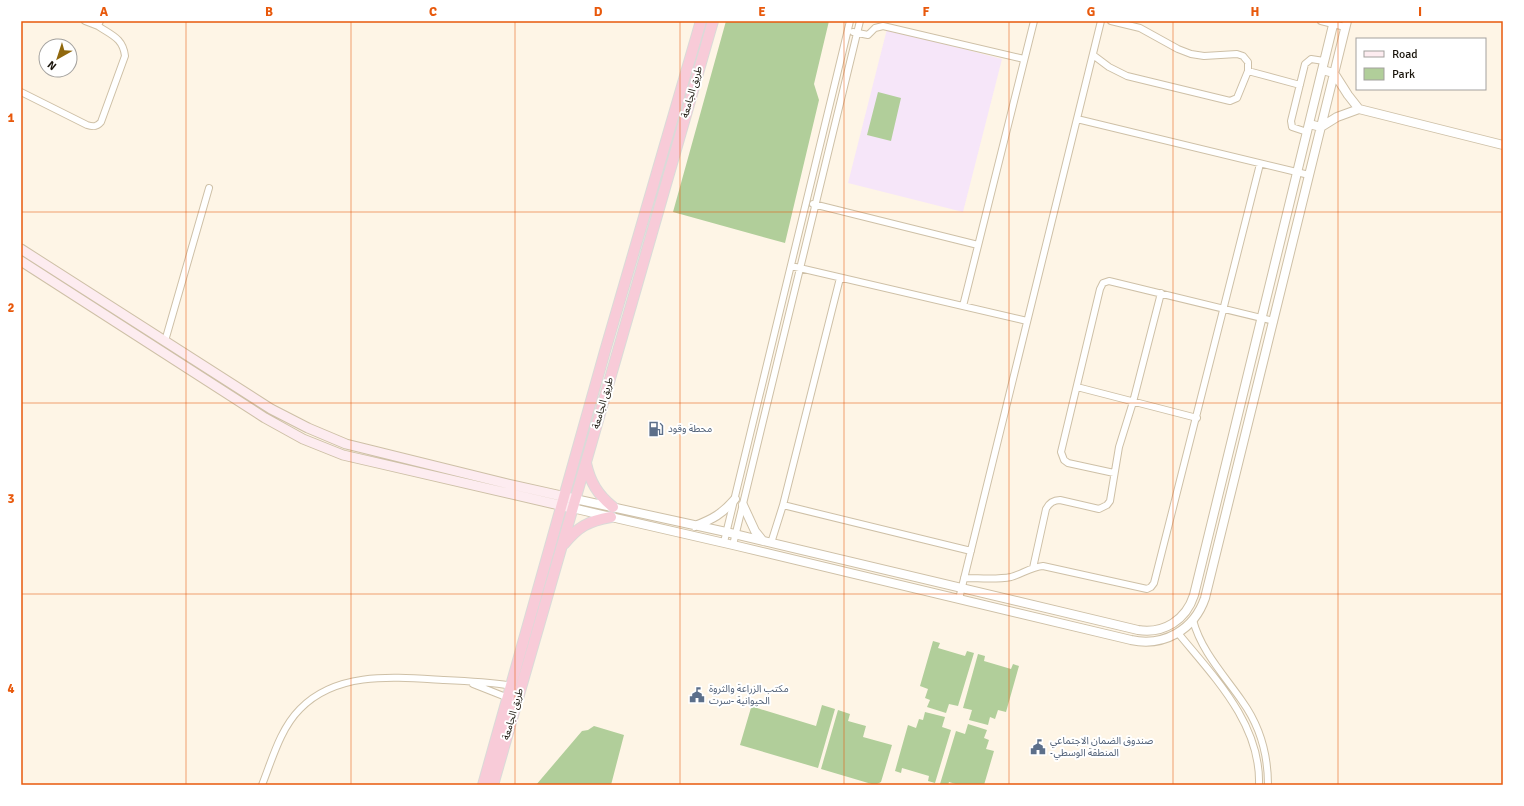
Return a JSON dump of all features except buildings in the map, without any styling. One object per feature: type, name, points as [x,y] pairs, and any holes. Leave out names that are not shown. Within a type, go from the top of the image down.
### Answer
[{"type":"highway","name":"طريق الجامعة","points":[[516,687],[563,501],[701,21]]},
{"type":"highway","name":"طريق الجامعة","points":[[482,785],[512,700],[561,547],[713,21]]},
{"type":"highway","points":[[653,187],[664,190]]},
{"type":"highway","points":[[595,388],[606,390]]},
{"type":"highway","points":[[561,547],[571,535],[587,523],[612,512],[592,484],[586,462]]},
{"type":"highway","name":"طريق الجامعة","points":[[493,785],[512,700]]},
{"type":"main road","points":[[21,249],[290,419],[346,444],[500,482],[563,501]]},
{"type":"main road","points":[[21,261],[265,418],[303,438],[343,455],[574,503]]},
{"type":"street","points":[[21,92],[87,125],[95,127],[99,125],[124,56],[123,46],[121,42],[99,24],[85,21]]},
{"type":"street","points":[[724,542],[850,21]]},
{"type":"street","points":[[733,544],[860,21]]},
{"type":"street","points":[[963,306],[1034,21]]},
{"type":"street","points":[[959,599],[1101,21]]},
{"type":"street","points":[[1093,55],[1109,67],[1127,76],[1230,101],[1237,98],[1248,71],[1248,62],[1243,56],[1237,54],[1204,56],[1192,54],[1178,49],[1140,28],[1111,21]]},
{"type":"street","points":[[574,503],[724,542],[1131,640],[1145,642],[1159,641],[1178,633],[1194,620],[1205,598],[1346,24],[1321,21]]},
{"type":"street","points":[[612,512],[726,532],[1138,630],[1157,630],[1172,625],[1191,605],[1194,595],[1334,22]]},
{"type":"street","points":[[848,31],[868,35],[875,28],[883,26],[1024,59]]},
{"type":"street","points":[[1324,61],[1314,59],[1305,64],[1291,124],[1295,129],[1321,127],[1337,117],[1359,109],[1503,145]]},
{"type":"street","points":[[1322,70],[1334,73],[1359,109]]},
{"type":"street","points":[[1248,71],[1300,85]]},
{"type":"street","points":[[1077,119],[1309,175]]},
{"type":"street","points":[[964,578],[1005,578],[1034,568],[1048,567],[1146,589],[1151,587],[1154,583],[1197,418],[1260,164]]},
{"type":"street","points":[[165,341],[210,188]]},
{"type":"street","points":[[806,202],[978,245]]},
{"type":"street","points":[[791,266],[1027,321]]},
{"type":"street","points":[[771,543],[783,505],[840,278]]},
{"type":"street","points":[[1114,473],[1071,464],[1066,462],[1062,457],[1062,450],[1100,289],[1103,284],[1109,281],[1274,321]]},
{"type":"street","points":[[1034,568],[1046,509],[1049,504],[1054,500],[1060,500],[1096,508],[1104,507],[1110,501],[1122,432],[1133,402],[1161,293]]},
{"type":"street","points":[[1077,387],[1197,418]]},
{"type":"street","points":[[695,526],[718,516],[735,499]]},
{"type":"street","points":[[743,505],[755,531],[763,541]]},
{"type":"street","points":[[783,505],[971,551]]},
{"type":"street","points":[[1185,613],[1194,620],[1204,648],[1243,702],[1254,721],[1265,752],[1268,785]]},
{"type":"street","points":[[1157,630],[1159,641]]},
{"type":"street","points":[[1178,633],[1225,693],[1246,726],[1256,753],[1260,785]]},
{"type":"street","points":[[262,785],[284,732],[299,710],[315,696],[338,685],[361,680],[384,678],[466,681],[516,687]]},
{"type":"street","points":[[466,681],[512,700]]},
{"type":"shaded area","points":[[887,29],[1002,59],[963,212],[848,183]]},
{"type":"green space","points":[[726,21],[829,21],[814,84],[819,100],[785,243],[673,212]]},
{"type":"green space","points":[[878,92],[901,98],[891,141],[867,135]]},
{"type":"green space","points":[[933,641],[940,643],[938,648],[965,656],[967,651],[974,653],[958,706],[949,704],[946,713],[927,707],[930,700],[925,698],[928,689],[920,686]]},
{"type":"green space","points":[[978,654],[985,656],[984,661],[1011,669],[1013,664],[1019,666],[1006,712],[998,710],[995,719],[990,717],[988,725],[969,720],[972,710],[963,708]]},
{"type":"green space","points":[[753,701],[758,703],[757,708],[816,726],[822,705],[835,709],[818,768],[740,745]]},
{"type":"green space","points":[[838,710],[850,714],[848,721],[866,726],[863,737],[892,745],[881,782],[875,785],[821,769]]},
{"type":"green space","points":[[925,712],[945,717],[942,727],[951,730],[935,783],[928,781],[929,776],[902,768],[901,773],[895,771],[908,725],[916,728],[919,719],[923,720]]},
{"type":"green space","points":[[968,724],[987,730],[984,738],[989,740],[986,749],[994,751],[984,785],[959,785],[949,782],[948,785],[940,784],[956,731],[965,734]]},
{"type":"green space","points":[[594,726],[624,735],[611,785],[536,785],[582,731],[588,730]]},
{"type":"place","name":"محطة وقود","points":[[656,429]]},
{"type":"place","name":"مكتب الزراعة والثروة الحيوانية -سرت","points":[[697,695]]},
{"type":"place","name":"صندوق الضمان الاجتماعي -المنطقة الوسطي","points":[[1038,747]]}]
